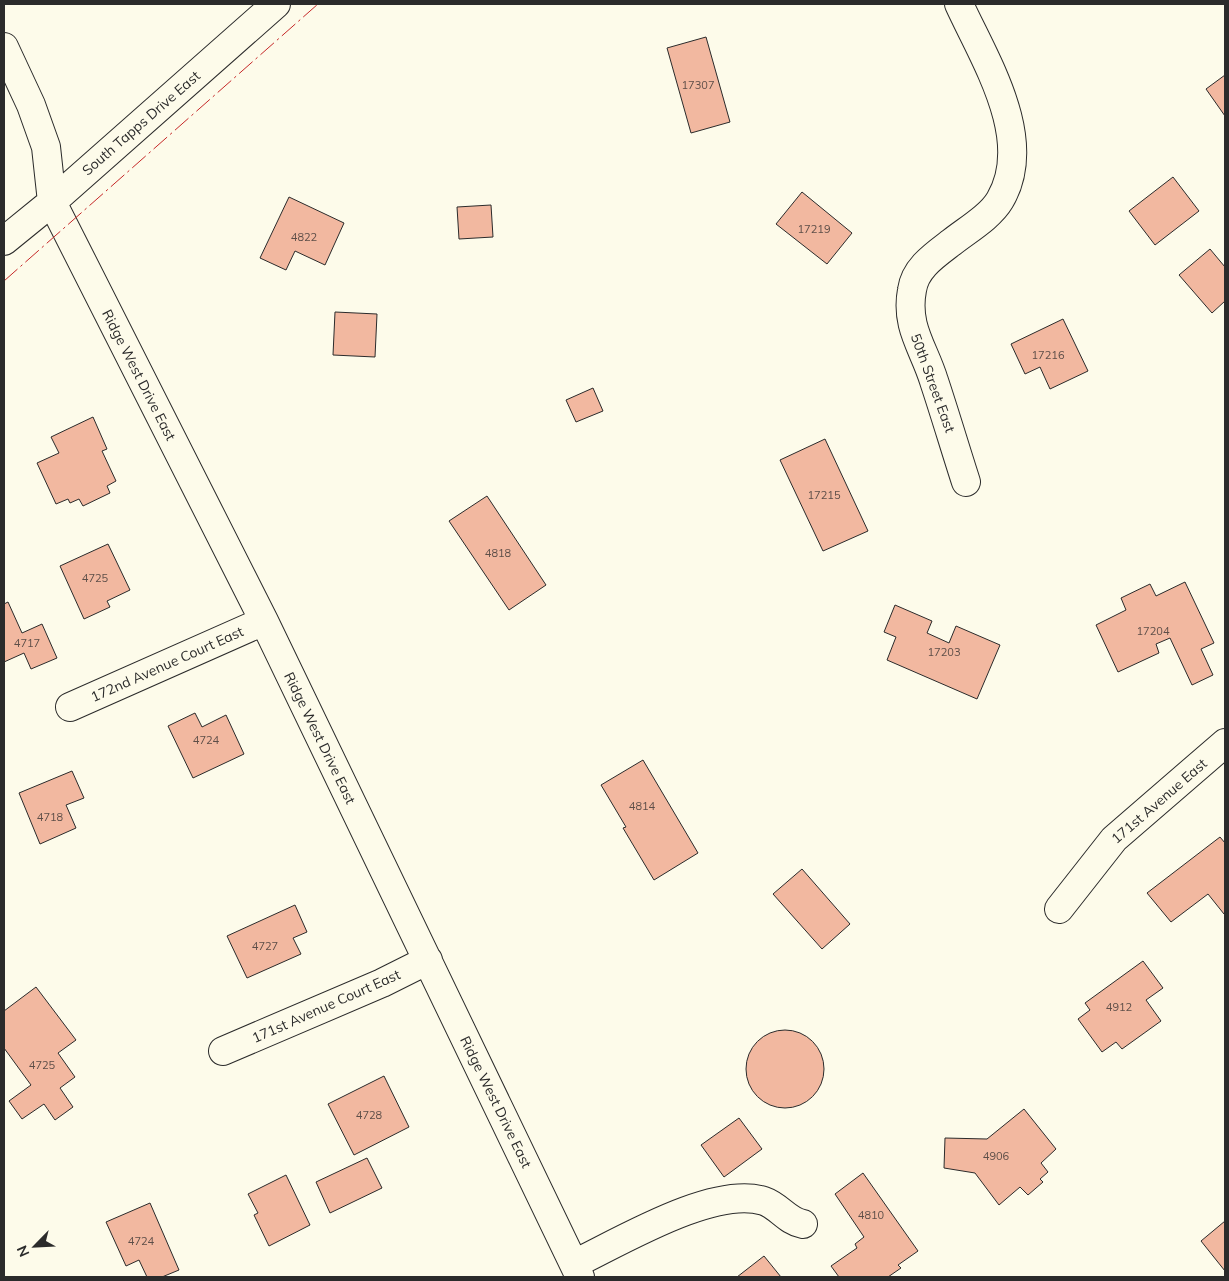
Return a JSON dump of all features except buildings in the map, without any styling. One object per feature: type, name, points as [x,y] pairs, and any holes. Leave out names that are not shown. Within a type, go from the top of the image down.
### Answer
[{"type":"street","name":"South Tapps Drive East","points":[[4,241],[52,202],[276,4]]},
{"type":"street","name":"50th Street East","points":[[959,4],[1005,109],[1013,142],[1012,168],[1000,200],[987,214],[930,259],[918,273],[912,288],[910,309],[914,334],[933,378],[966,482]]},
{"type":"street","points":[[4,48],[31,105],[46,147],[52,202]]},
{"type":"street","name":"Ridge West Drive East","points":[[52,202],[264,621],[577,1271]]},
{"type":"street","name":"172nd Avenue Court East","points":[[70,707],[264,621]]},
{"type":"street","name":"171st Avenue East","points":[[1059,909],[1114,840],[1225,743]]},
{"type":"street","name":"171st Avenue Court East","points":[[224,1051],[382,983],[428,960]]},
{"type":"street","points":[[577,1271],[691,1207],[728,1199],[764,1201],[793,1222],[803,1224]]},
{"type":"power","points":[[4,281],[318,4]]}]
